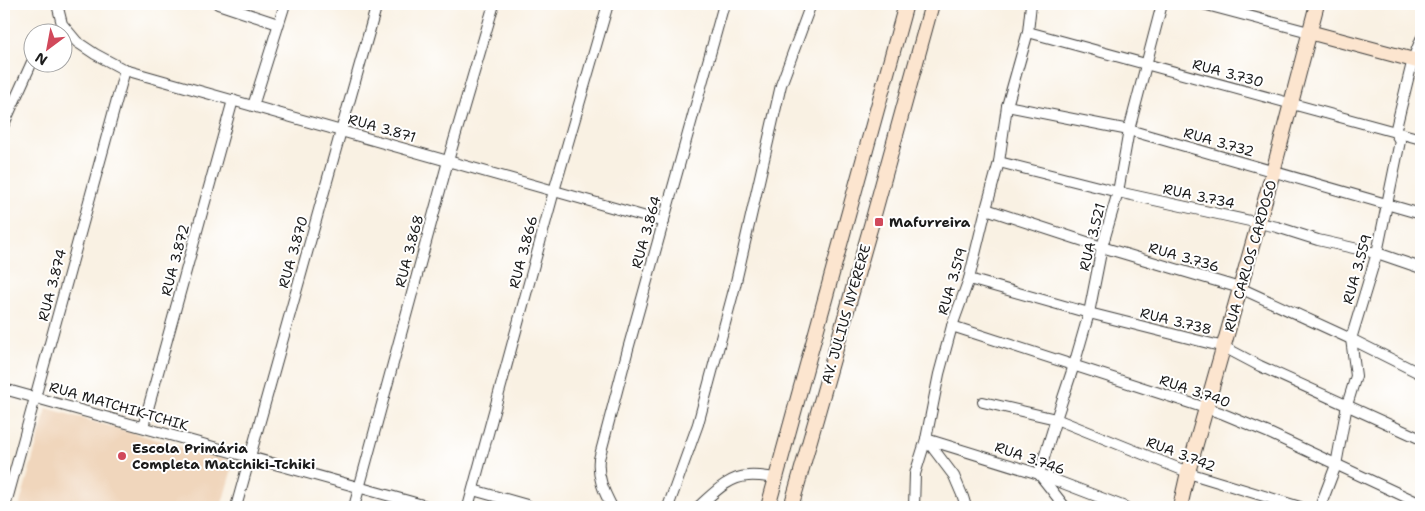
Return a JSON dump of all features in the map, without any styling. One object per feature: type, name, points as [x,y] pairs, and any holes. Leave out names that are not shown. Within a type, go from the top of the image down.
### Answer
[{"type":"main road","name":"AV. JULIUS NYERERE","points":[[768,507],[906,4]]},
{"type":"main road","name":"AV. JULIUS NYERERE","points":[[791,507],[932,4]]},
{"type":"main road","name":"RUA CARLOS CARDOSO","points":[[1180,507],[1188,472],[1274,172],[1317,4]]},
{"type":"main road","points":[[1309,32],[1417,60]]},
{"type":"main road","points":[[784,452],[806,457]]},
{"type":"street","points":[[57,4],[62,22]]},
{"type":"street","points":[[218,4],[278,24]]},
{"type":"street","points":[[253,106],[285,4]]},
{"type":"street","name":"RUA 3.870","points":[[236,507],[377,4]]},
{"type":"street","name":"RUA 3.868","points":[[354,507],[448,161],[494,4]]},
{"type":"street","name":"RUA 3.866","points":[[468,507],[554,191],[608,4]]},
{"type":"street","name":"RUA 3.864","points":[[612,507],[600,478],[599,459],[724,4]]},
{"type":"street","points":[[668,507],[698,424],[735,286],[781,85],[811,4]]},
{"type":"street","name":"RUA 3.519","points":[[914,507],[915,474],[926,439],[939,374],[952,326],[969,279],[999,162],[1007,106],[1028,32],[1031,4]]},
{"type":"street","name":"RUA 3.521","points":[[1039,474],[1089,313],[1102,247],[1118,192],[1129,130],[1162,4]]},
{"type":"street","points":[[1202,4],[1309,32]]},
{"type":"street","name":"RUA 3.730","points":[[1028,32],[1421,139]]},
{"type":"street","name":"RUA 3.871","points":[[72,36],[77,42],[95,54],[126,70],[664,222]]},
{"type":"street","name":"RUA 3.559","points":[[1320,507],[1336,465],[1347,405],[1356,376],[1351,339],[1377,253],[1400,141],[1395,132],[1417,60],[1421,39]]},
{"type":"street","name":"RUA 3.874","points":[[5,507],[126,70]]},
{"type":"street","points":[[4,124],[27,72]]},
{"type":"street","name":"RUA 3.872","points":[[143,427],[232,100]]},
{"type":"street","name":"RUA 3.732","points":[[1007,106],[1129,130],[1421,214]]},
{"type":"street","name":"RUA 3.734","points":[[999,162],[1118,192],[1258,223],[1318,240],[1377,253],[1421,268]]},
{"type":"street","name":"RUA 3.736","points":[[986,209],[1102,247],[1240,288],[1351,339],[1421,374]]},
{"type":"street","name":"RUA 3.738","points":[[969,279],[1089,313],[1224,347],[1260,366],[1421,439]]},
{"type":"street","name":"RUA 3.740","points":[[952,326],[1206,408],[1269,433],[1421,504]]},
{"type":"street","name":"RUA MATCHIK-TCHIK","points":[[4,389],[36,396],[250,458],[430,507]]},
{"type":"street","name":"RUA 3.742","points":[[983,402],[1056,419],[1188,472],[1300,507]]},
{"type":"street","points":[[926,439],[954,476],[964,497],[966,507]]},
{"type":"street","name":"RUA 3.746","points":[[926,439],[1039,474],[1125,507]]},
{"type":"street","points":[[1039,474],[1065,507]]},
{"type":"street","points":[[698,507],[734,478],[748,476],[776,478]]},
{"type":"street","points":[[473,490],[527,504]]},
{"type":"shaded area","name":"Escola Primária Completa Matchiki-Tchiki","points":[[47,408],[234,462],[221,507],[19,507]]},
{"type":"place","name":"Mafurreira","points":[[879,222]]},
{"type":"place","name":"Escola Primária Completa Matchiki-Tchiki","points":[[122,456]]}]
